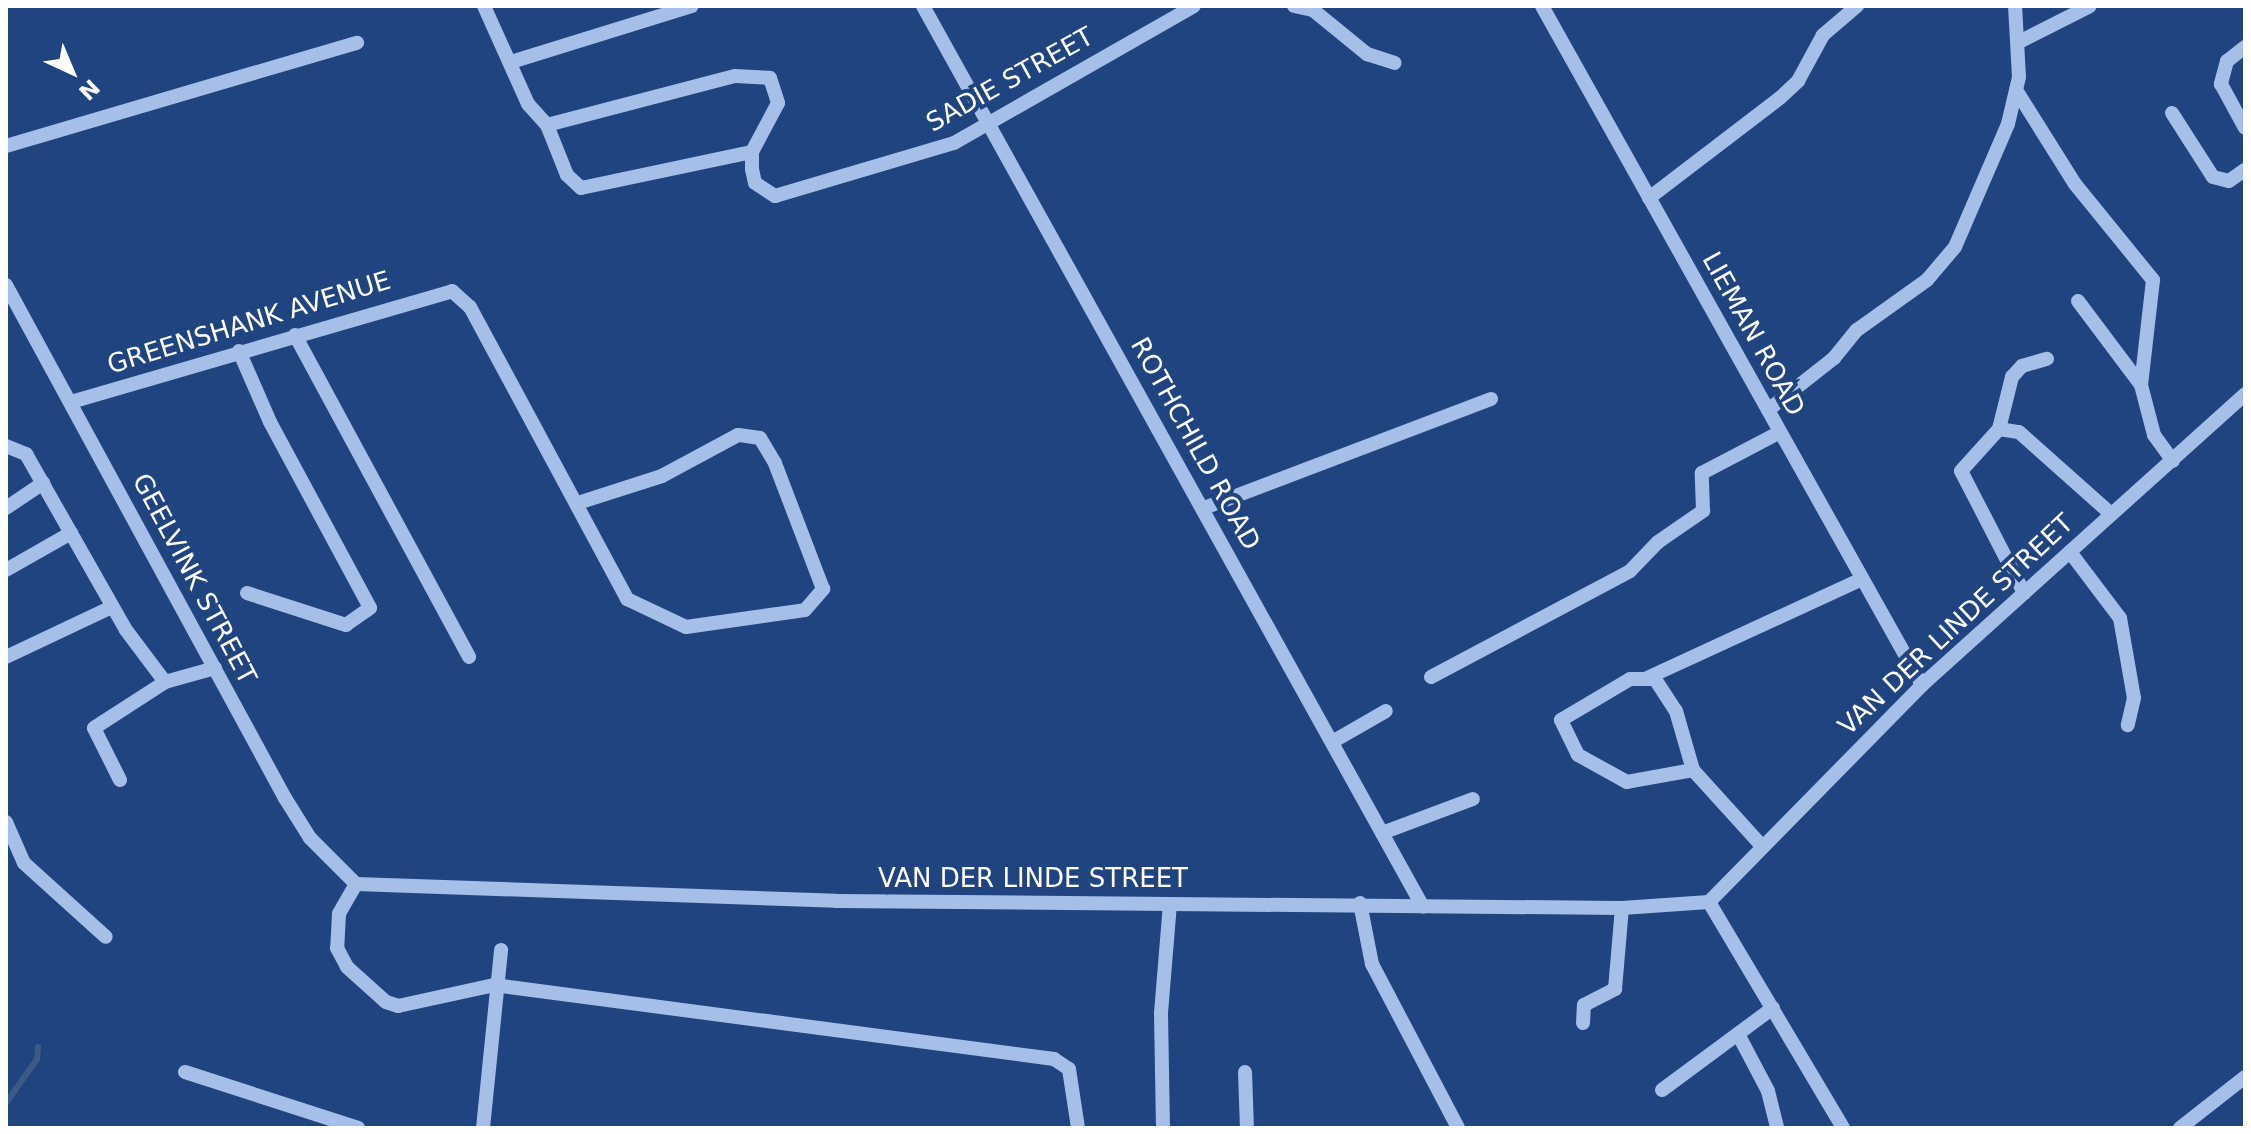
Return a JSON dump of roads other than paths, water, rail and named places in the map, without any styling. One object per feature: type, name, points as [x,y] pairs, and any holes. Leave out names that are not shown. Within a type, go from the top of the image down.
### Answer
[{"type":"street","points":[[484,6],[528,104],[547,125],[567,175],[581,188],[752,152],[778,103],[774,82],[763,75],[735,76],[547,125]]},
{"type":"street","points":[[511,62],[692,6]]},
{"type":"street","name":"ROTHCHILD ROAD","points":[[923,6],[1423,907]]},
{"type":"street","name":"SADIE STREET","points":[[752,152],[755,183],[775,196],[954,143],[986,121],[1194,6]]},
{"type":"street","points":[[1294,6],[1313,10],[1367,54],[1395,63]]},
{"type":"street","name":"LIEMAN ROAD","points":[[1542,6],[1922,685]]},
{"type":"street","points":[[1649,198],[1780,98],[1798,81],[1823,35],[1857,6]]},
{"type":"street","points":[[1768,410],[1834,358],[1857,330],[1927,280],[1955,247],[1998,155],[2016,90],[2021,41],[2015,6]]},
{"type":"street","points":[[2021,41],[2090,6]]},
{"type":"street","points":[[6,146],[357,43]]},
{"type":"street","points":[[2245,47],[2227,61],[2221,84],[2245,128]]},
{"type":"street","points":[[2016,90],[2075,184],[2153,280],[2141,385],[2154,435],[2173,461]]},
{"type":"street","points":[[2172,113],[2213,177],[2229,181],[2245,170]]},
{"type":"street","name":"GEELVINK STREET","points":[[6,285],[310,838],[356,884]]},
{"type":"street","name":"GREENSHANK AVENUE","points":[[71,402],[440,290],[452,291],[470,307],[578,503]]},
{"type":"street","points":[[2078,301],[2141,385]]},
{"type":"street","points":[[295,335],[469,657]]},
{"type":"street","points":[[239,351],[270,422],[370,608],[346,625],[247,593]]},
{"type":"street","points":[[2024,593],[1961,471],[1999,429],[2012,377],[2022,366],[2047,359]]},
{"type":"street","name":"VAN DER LINDE STREET","points":[[356,884],[836,901],[1360,903],[1423,907],[1622,908],[1709,902],[1760,844],[1922,685],[2245,394]]},
{"type":"street","points":[[1204,508],[1491,399]]},
{"type":"street","points":[[1999,429],[2019,432],[2111,514]]},
{"type":"street","points":[[1431,677],[1630,571],[1658,542],[1703,511],[1702,473],[1780,432]]},
{"type":"street","points":[[738,435],[760,438],[775,463],[823,589],[805,610],[686,627],[665,620],[618,587],[578,503],[662,476],[738,435]]},
{"type":"street","points":[[6,446],[22,448],[112,607],[165,682]]},
{"type":"street","points":[[6,508],[43,483]]},
{"type":"street","points":[[6,570],[71,533]]},
{"type":"street","points":[[2070,552],[2120,618],[2134,698],[2128,725]]},
{"type":"street","points":[[1693,770],[1627,782],[1578,755],[1564,733],[1561,720],[1573,708],[1630,679],[1647,678],[1862,579]]},
{"type":"street","points":[[6,657],[112,607]]},
{"type":"street","points":[[120,780],[94,728],[165,682],[215,668]]},
{"type":"street","points":[[1647,678],[1670,696],[1693,770],[1760,844]]},
{"type":"street","points":[[1332,742],[1386,711]]},
{"type":"street","points":[[1382,833],[1473,799]]},
{"type":"street","points":[[6,822],[24,863],[106,937]]},
{"type":"street","points":[[356,884],[334,935],[347,967],[371,992],[398,1006],[494,985],[1054,1059],[1069,1069],[1078,1128]]},
{"type":"street","points":[[1709,902],[1843,1128]]},
{"type":"street","points":[[1360,903],[1372,964],[1458,1128]]},
{"type":"street","points":[[1163,1128],[1161,1013],[1170,904]]},
{"type":"street","points":[[1583,1023],[1584,1005],[1615,989],[1622,908]]},
{"type":"street","points":[[483,1128],[494,985],[501,950]]},
{"type":"street","points":[[1662,1090],[1773,1008]]},
{"type":"street","points":[[1738,1034],[1768,1091],[1777,1128]]},
{"type":"street","points":[[185,1072],[324,1124],[358,1128]]},
{"type":"street","points":[[1245,1072],[1247,1128]]},
{"type":"street","points":[[2180,1128],[2245,1077]]},
{"type":"waterway","points":[[6,1103],[37,1059],[38,1047]]}]
